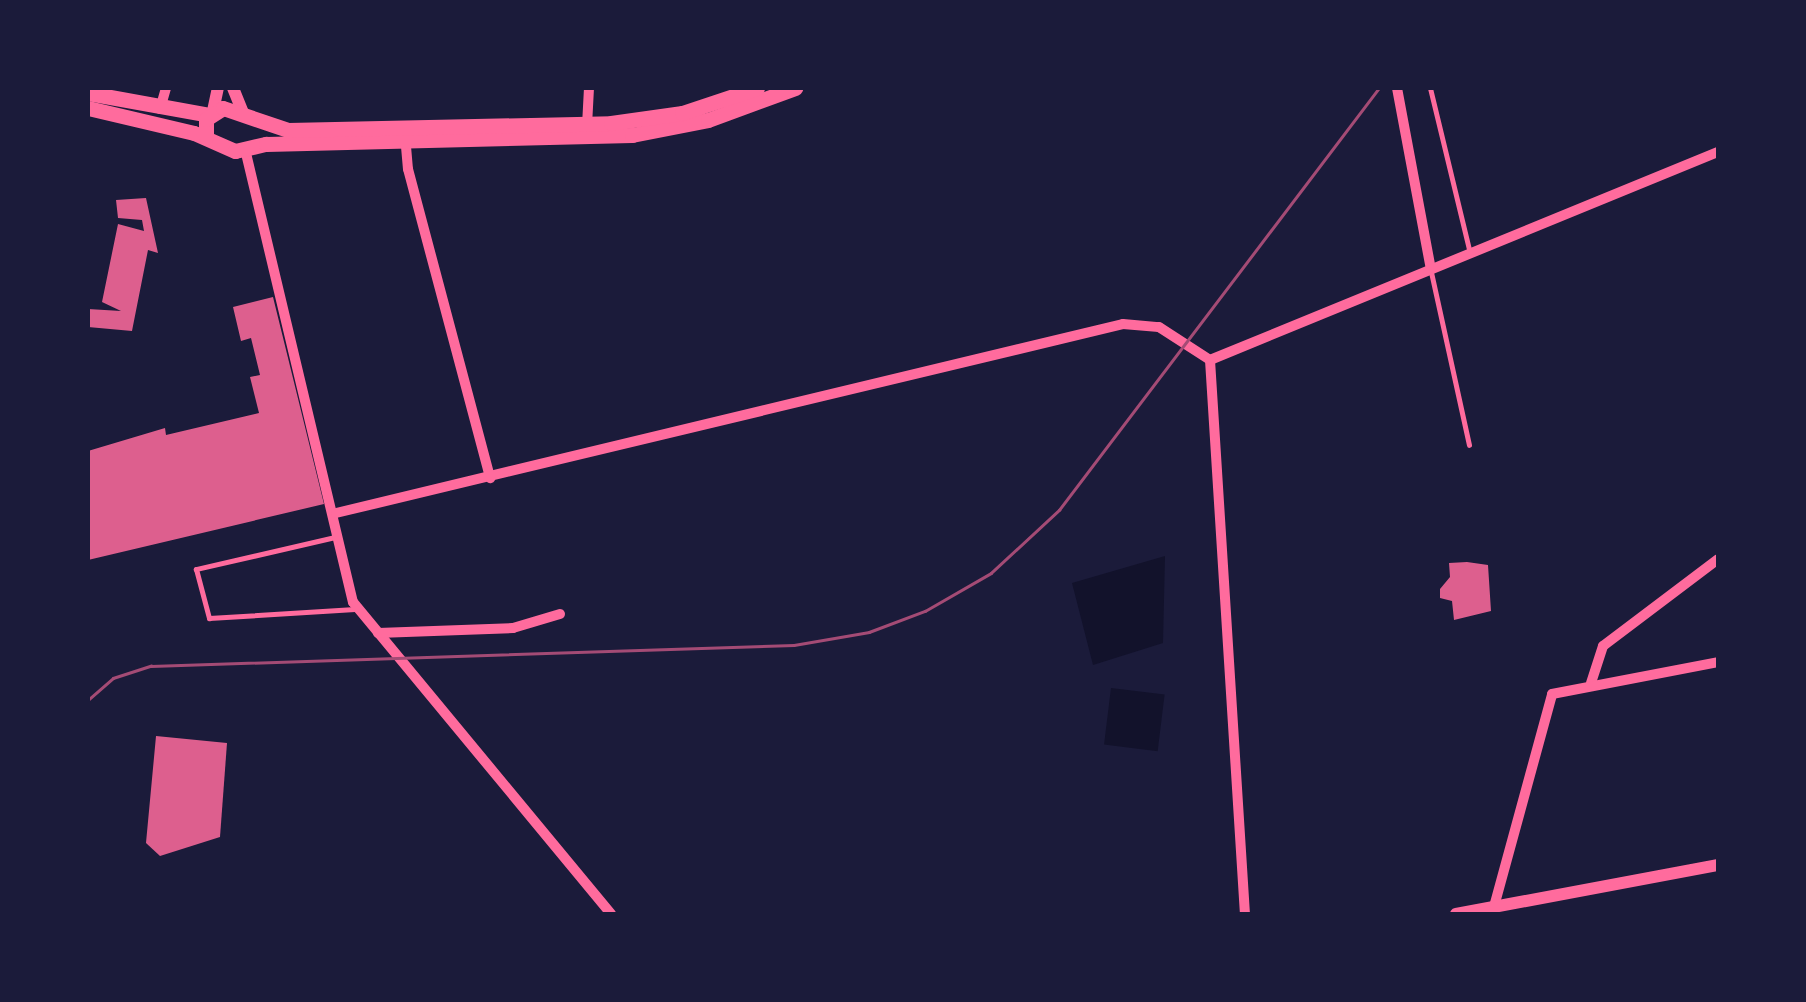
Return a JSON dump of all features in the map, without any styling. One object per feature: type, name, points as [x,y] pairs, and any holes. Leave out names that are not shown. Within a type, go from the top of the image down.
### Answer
[{"type":"main road","points":[[587,130],[670,116],[757,88]]},
{"type":"main road","points":[[88,108],[206,137],[218,147],[247,147],[405,135],[684,127],[795,88]]},
{"type":"main road","points":[[88,93],[160,109],[248,117],[288,130],[405,135]]},
{"type":"main road","points":[[206,137],[211,113]]},
{"type":"main road","points":[[247,147],[248,117]]},
{"type":"street","points":[[160,109],[166,88]]},
{"type":"street","points":[[211,113],[218,88]]},
{"type":"street","points":[[233,88],[248,117]]},
{"type":"street","points":[[587,130],[588,88]]},
{"type":"street","points":[[1397,88],[1431,269]]},
{"type":"street","points":[[405,135],[490,478]]},
{"type":"street","points":[[247,147],[358,609],[611,914]]},
{"type":"street","points":[[1210,360],[1718,152]]},
{"type":"street","points":[[336,513],[1111,326],[1142,323],[1168,331],[1210,360]]},
{"type":"street","points":[[1210,360],[1244,914]]},
{"type":"street","points":[[1591,683],[1603,646],[1718,559]]},
{"type":"street","points":[[378,633],[513,628],[560,614]]},
{"type":"street","points":[[1493,911],[1545,705],[1562,688],[1718,662]]},
{"type":"street","points":[[1456,914],[1493,911],[1718,865]]},
{"type":"lane","points":[[1430,88],[1470,253]]},
{"type":"lane","points":[[1431,269],[1469,445]]},
{"type":"lane","points":[[338,536],[196,568],[210,618],[358,609]]},
{"type":"shaded area","points":[[1165,556],[1163,643],[1093,665],[1072,583]]},
{"type":"shaded area","points":[[1111,688],[1165,695],[1158,751],[1104,745]]},
{"type":"building","points":[[146,198],[158,253],[148,250],[132,331],[88,327],[88,309],[121,311],[102,302],[118,224],[144,231],[142,220],[118,218],[116,200]]},
{"type":"building","points":[[273,297],[324,504],[88,560],[88,451],[165,428],[166,435],[259,413],[250,377],[260,375],[251,338],[241,341],[233,307]]},
{"type":"building","points":[[1449,563],[1488,565],[1491,611],[1454,620],[1452,601],[1440,598],[1440,589],[1450,577]]},
{"type":"building","points":[[156,736],[227,743],[220,837],[160,856],[146,843]]},
{"type":"tram line","points":[[88,700],[113,678],[151,666],[794,645],[869,632],[925,611],[991,573],[1059,510],[1379,88]]}]
